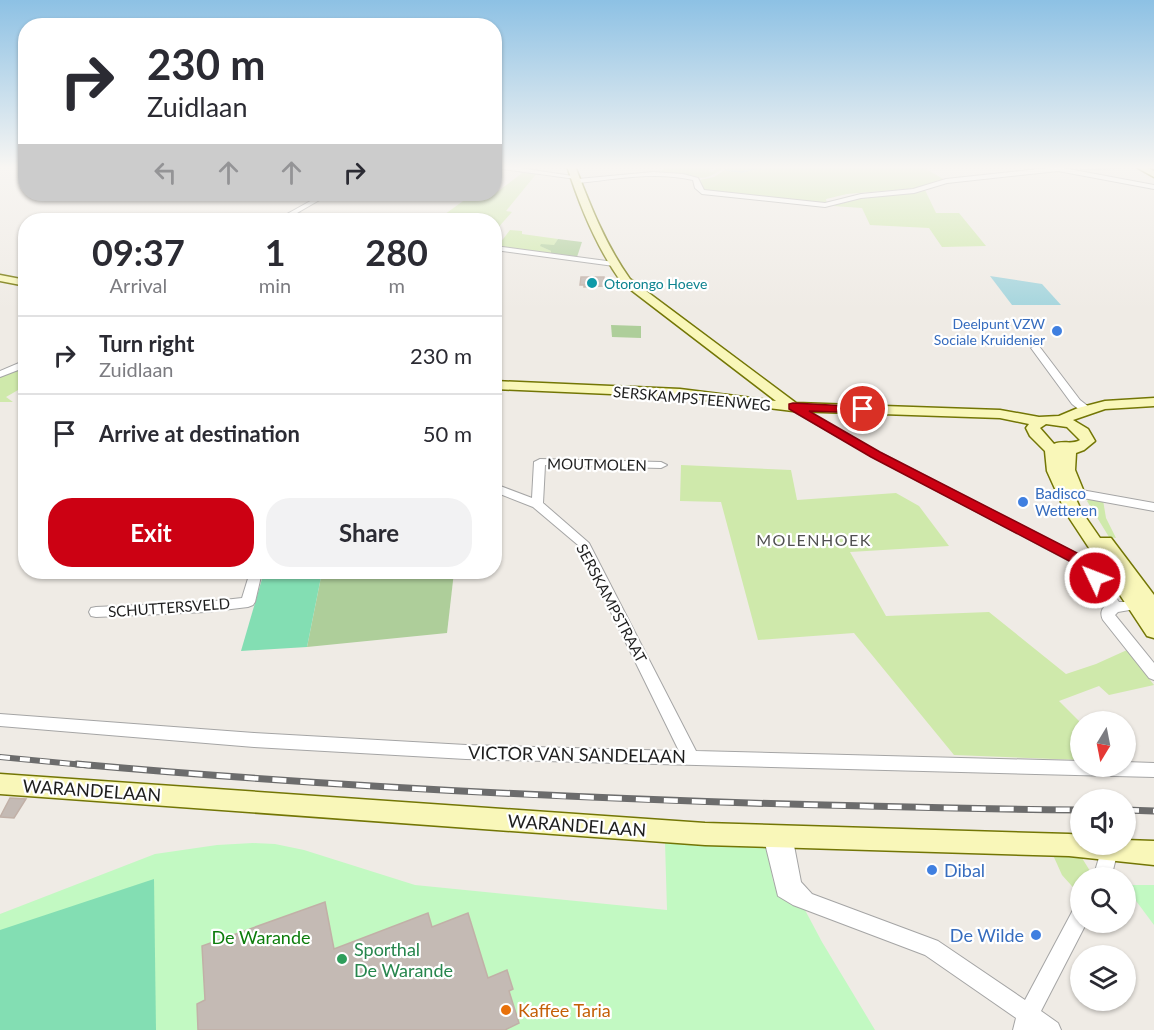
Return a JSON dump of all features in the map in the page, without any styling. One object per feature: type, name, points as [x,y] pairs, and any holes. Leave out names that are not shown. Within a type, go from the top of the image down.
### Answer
[{"type":"main road","points":[[589,214],[614,264],[626,280],[793,407],[983,414],[1039,430],[1071,448]]},
{"type":"main road","points":[[0,278],[18,281]]},
{"type":"main road","name":"SERSKAMPSTEENWEG","points":[[502,385],[686,394],[793,407]]},
{"type":"main road","points":[[1039,430],[1084,409],[1114,403],[1154,402]]},
{"type":"main road","points":[[1154,408],[1114,410],[1093,415],[1080,422],[1088,441],[1084,445],[1071,448],[1066,454],[1066,462],[1076,493],[1102,538],[1149,606],[1154,630]]},
{"type":"main road","points":[[1060,421],[1082,430]]},
{"type":"main road","points":[[1039,430],[1052,450],[1055,471],[1066,499],[1107,564],[1149,606]]},
{"type":"main road","name":"WARANDELAAN","points":[[0,784],[693,834],[1070,844]]},
{"type":"main road","name":"WARANDELAAN","points":[[1136,852],[1154,853]]},
{"type":"street","points":[[502,249],[614,264]]},
{"type":"street","points":[[1036,348],[1076,402],[1084,409]]},
{"type":"street","points":[[0,374],[18,366]]},
{"type":"street","name":"SERSKAMPSTEENWEG","points":[[793,407],[895,465],[1084,563],[1116,607]]},
{"type":"street","name":"MOUTMOLEN","points":[[537,504],[540,462],[661,465]]},
{"type":"street","name":"SERSKAMPSTRAAT","points":[[502,491],[537,504],[583,543],[690,756]]},
{"type":"street","points":[[1076,493],[1154,507]]},
{"type":"street","points":[[1084,563],[1107,564]]},
{"type":"street","name":"SCHUTTERSVELD","points":[[96,612],[248,602],[254,579]]},
{"type":"street","points":[[1149,606],[1116,607],[1109,610],[1108,616],[1154,674]]},
{"type":"street","name":"VICTOR VAN SANDELAAN","points":[[0,720],[254,740],[466,752],[690,756],[1154,770]]},
{"type":"street","points":[[778,836],[784,890],[793,896],[931,948],[1025,1022],[1051,1030]]},
{"type":"street","points":[[1025,1022],[1072,933]]},
{"type":"green space","points":[[502,214],[510,214],[502,223]]},
{"type":"green space","points":[[865,214],[960,214],[986,246],[942,247],[929,228],[870,225]]},
{"type":"green space","points":[[510,230],[558,239],[554,246],[541,246],[551,251],[551,254],[502,248],[502,240]]},
{"type":"green space","points":[[558,239],[582,242],[577,257],[551,254],[551,251],[540,246],[541,244],[554,245]]},
{"type":"green space","points":[[611,325],[641,326],[641,338],[612,337]]},
{"type":"green space","points":[[18,367],[18,390],[6,397],[13,402],[0,402],[0,374]]},
{"type":"green space","points":[[681,465],[791,470],[797,500],[896,493],[919,506],[949,546],[850,552],[886,616],[989,612],[1066,674],[1127,650],[1154,685],[1109,695],[1099,686],[1059,701],[1070,712],[1070,760],[954,755],[854,633],[758,640],[721,502],[680,501]]},
{"type":"green space","points":[[1089,499],[1103,500],[1106,518],[1116,538],[1109,537],[1087,501]]},
{"type":"green space","points":[[262,579],[321,579],[307,647],[241,651]]},
{"type":"green space","points":[[321,579],[453,579],[447,633],[307,647]]},
{"type":"green space","name":"De Warande","points":[[665,842],[767,848],[773,881],[786,900],[805,910],[875,1030],[0,1030],[0,914],[155,854],[217,845],[275,844],[304,850],[415,885],[667,910]]},
{"type":"green space","points":[[1053,855],[1082,858],[1088,867],[1070,867],[1070,884],[1062,875]]},
{"type":"green space","points":[[154,879],[156,1030],[0,1030],[0,930]]},
{"type":"green space","points":[[1136,885],[1154,885],[1154,925],[1136,901]]},
{"type":"water","points":[[990,276],[1042,284],[1061,305],[1012,305]]},
{"type":"building","name":"Otorongo Hoeve","points":[[581,277],[604,277],[603,286],[584,287],[580,285]]},
{"type":"building","points":[[10,798],[26,799],[14,818],[0,817]]},
{"type":"building","name":"Sporthal De Warande","points":[[325,902],[334,949],[428,913],[432,927],[468,913],[488,978],[507,970],[513,989],[509,991],[519,1023],[505,1030],[198,1030],[197,1004],[205,1000],[202,946]]},
{"type":"railway","points":[[0,757],[94,766]]},
{"type":"railway","points":[[77,764],[328,783],[578,797],[1070,810]]},
{"type":"railway","points":[[1136,810],[1154,811]]},
{"type":"place","name":"Otorongo Hoeve","points":[[592,283]]},
{"type":"place","name":"Deelpunt VZW Sociale Kruidenier","points":[[1057,331]]},
{"type":"place","name":"Badisco Wetteren","points":[[1023,502]]},
{"type":"place","name":"Dibal","points":[[932,870]]},
{"type":"place","name":"De Wilde","points":[[1036,935]]},
{"type":"place","name":"Sporthal De Warande","points":[[342,959]]},
{"type":"place","name":"Kaffee Taria","points":[[506,1010]]},
{"type":"district","name":"MOLENHOEK","points":[[814,539]]},
{"type":"route","points":[[863,409],[793,407],[875,454],[1084,563],[1095,578]]}]
